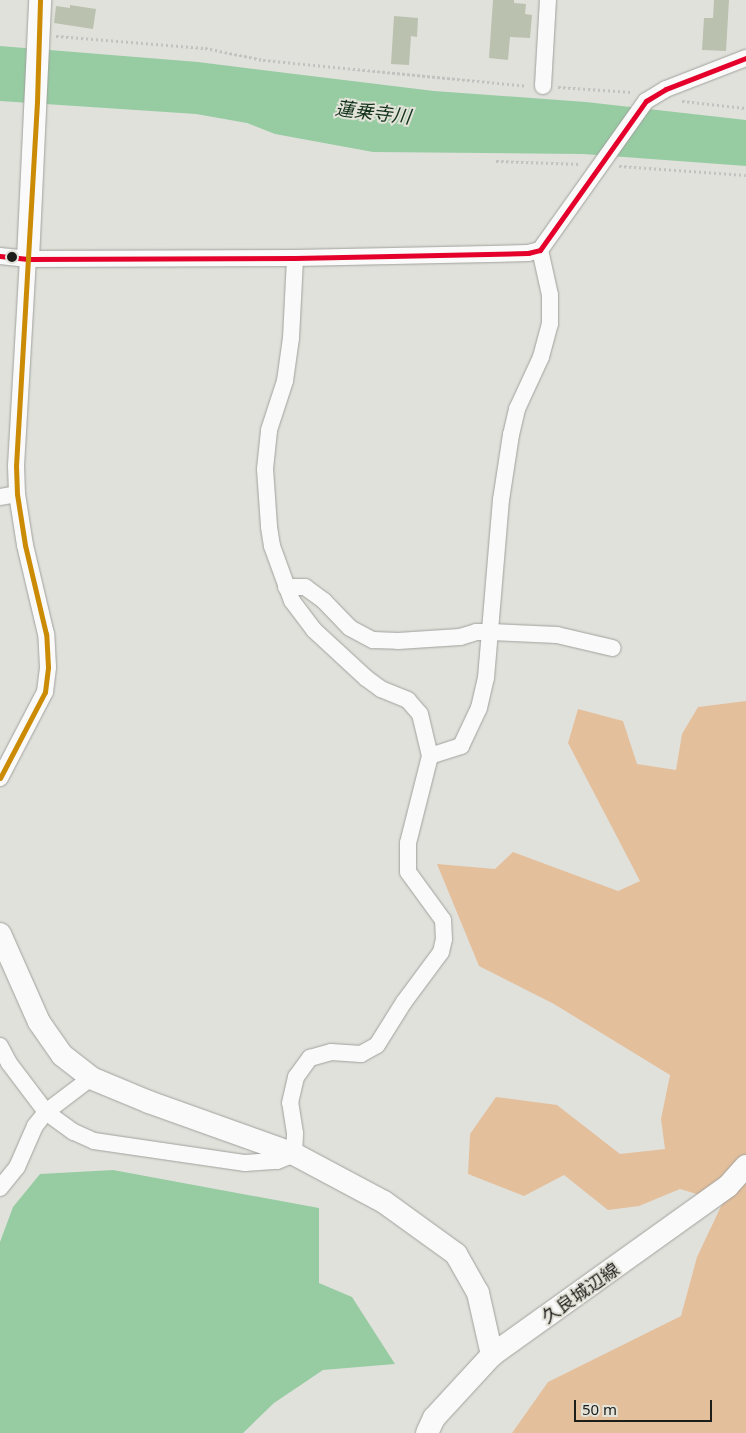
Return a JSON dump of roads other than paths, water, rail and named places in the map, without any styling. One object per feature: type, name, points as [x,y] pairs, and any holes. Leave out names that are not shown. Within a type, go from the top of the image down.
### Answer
[{"type":"street","points":[[0,778],[45,692],[48,667],[46,634],[25,545],[17,494],[16,466],[37,102],[40,0]]},
{"type":"street","points":[[543,86],[548,0]]},
{"type":"street","points":[[0,256],[28,259],[295,258],[528,254],[540,250],[650,98],[746,58]]},
{"type":"street","points":[[430,756],[461,746],[479,708],[486,678],[501,500],[510,435],[517,410],[541,357],[550,324],[550,295],[540,250]]},
{"type":"street","points":[[294,1154],[295,1133],[290,1103],[296,1077],[310,1058],[331,1052],[361,1054],[377,1045],[404,1002],[441,952],[444,939],[443,920],[408,872],[408,843],[430,756],[420,714],[408,700],[380,689],[366,678],[314,630],[292,601],[272,546],[268,526],[266,470],[269,430],[285,381],[291,338],[295,258]]},
{"type":"street","points":[[0,497],[17,494]]},
{"type":"street","points":[[286,587],[305,587],[324,601],[350,628],[373,640],[398,641],[460,637],[476,632],[491,632],[556,635],[613,648]]},
{"type":"street","points":[[0,934],[39,1022],[62,1054],[91,1078],[157,1106],[294,1154],[384,1202],[456,1254],[478,1292],[492,1355]]},
{"type":"street","points":[[0,1046],[9,1063],[46,1112],[74,1132],[94,1141],[245,1163],[277,1162],[294,1154]]},
{"type":"street","points":[[0,1188],[17,1167],[35,1126],[46,1112],[91,1078]]},
{"type":"street","name":"久良城辺線","points":[[427,1433],[434,1418],[492,1355],[728,1186],[746,1166]]},
{"type":"water","name":"蓮乗寺川","points":[[0,46],[198,62],[434,91],[586,102],[746,120],[746,166],[583,154],[373,152],[275,134],[247,123],[196,114],[0,101]]},
{"type":"water","points":[[113,1170],[319,1208],[319,1283],[352,1297],[395,1364],[323,1370],[274,1403],[243,1433],[0,1433],[0,1242],[13,1207],[40,1174]]}]
